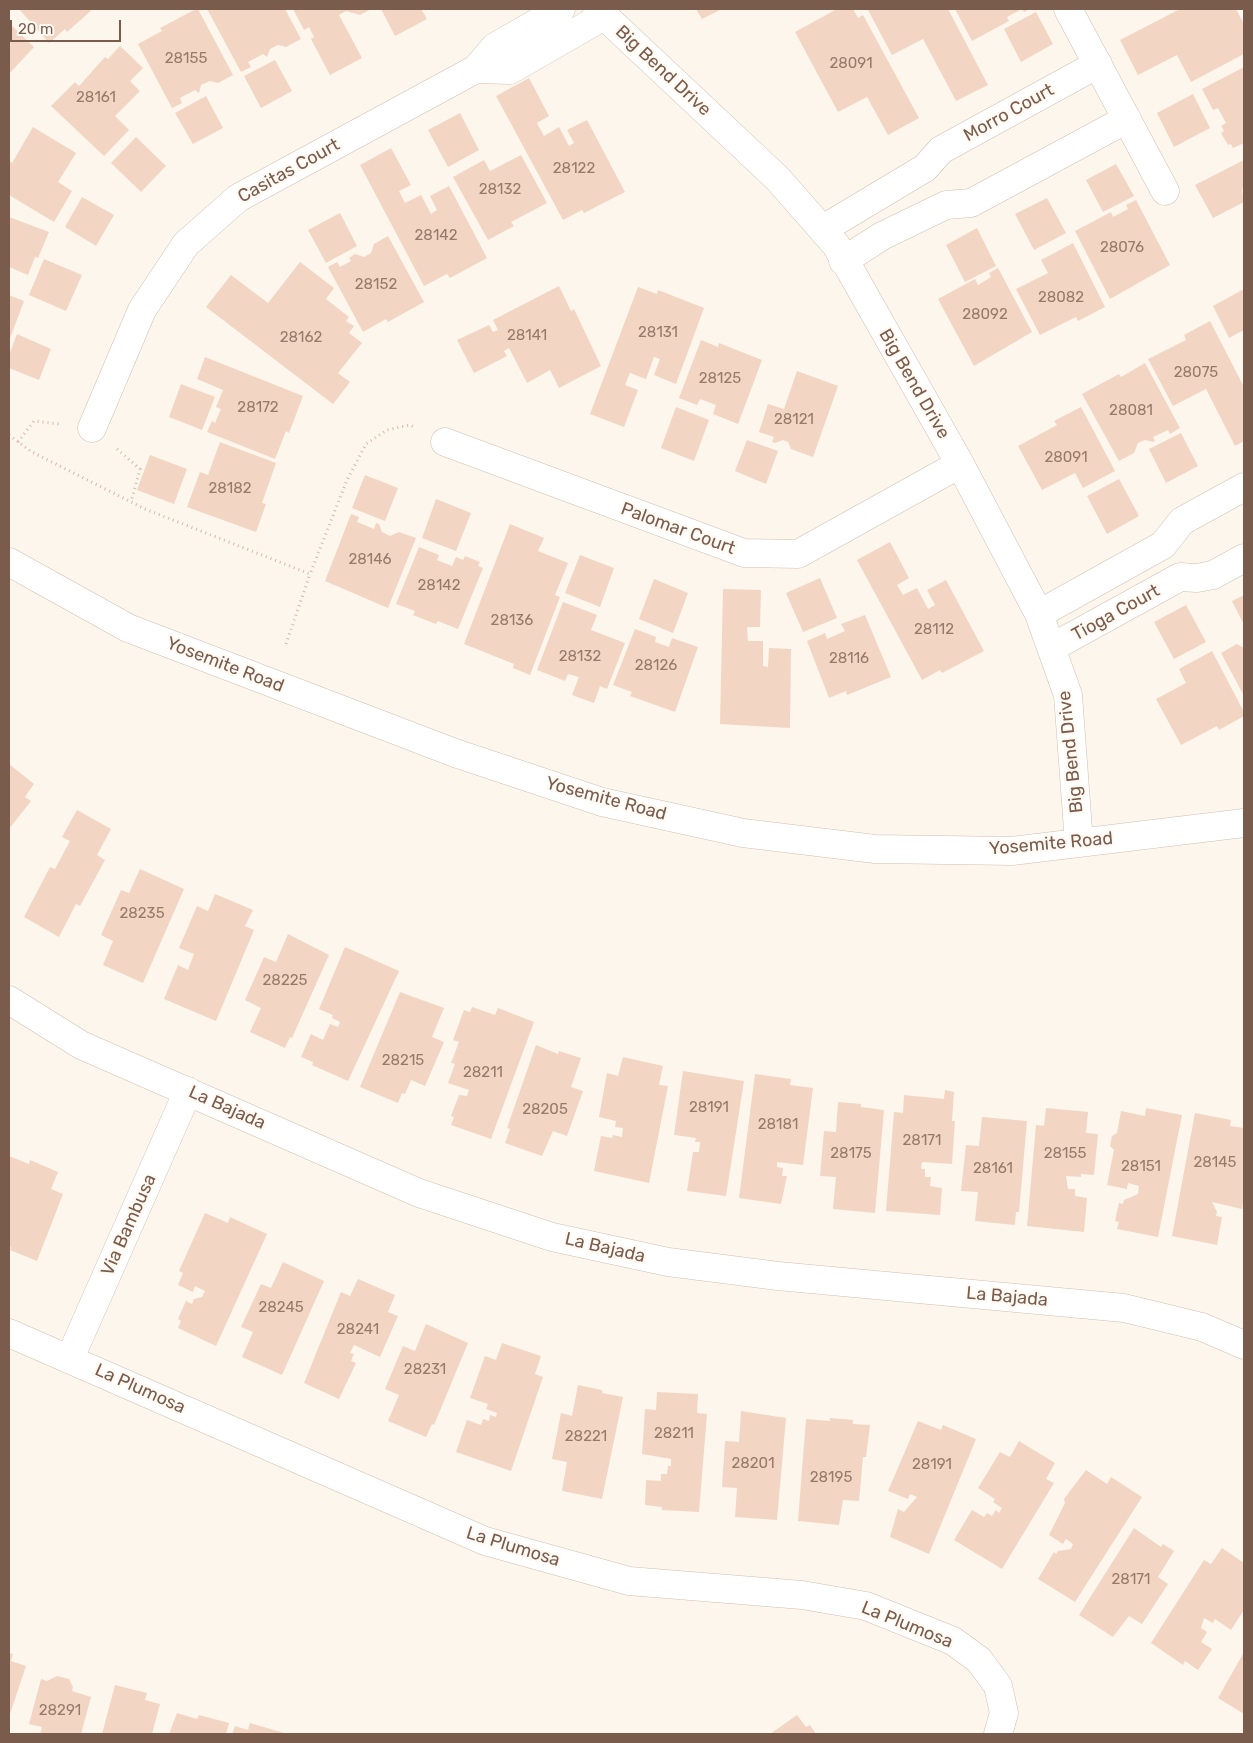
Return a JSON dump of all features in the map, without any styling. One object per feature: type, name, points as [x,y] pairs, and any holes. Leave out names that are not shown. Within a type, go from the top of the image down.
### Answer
[{"type":"street","name":"Casitas Court","points":[[92,428],[142,310],[186,244],[238,198],[476,69],[495,47],[561,9]]},
{"type":"street","points":[[1068,9],[1165,191]]},
{"type":"street","points":[[476,69],[510,70],[601,12]]},
{"type":"street","name":"Big Bend Drive","points":[[601,12],[777,178],[836,245],[960,464],[1039,614],[1068,695],[1079,842]]},
{"type":"street","name":"Morro Court","points":[[823,229],[925,168],[941,150],[1098,64]]},
{"type":"street","points":[[844,261],[882,236],[946,205],[971,203],[1127,119]]},
{"type":"street","points":[[925,168],[946,205]]},
{"type":"street","name":"Palomar Court","points":[[445,442],[744,553],[798,554],[960,464]]},
{"type":"street","name":"Tioga Court","points":[[1039,614],[1163,545],[1182,520],[1244,487]]},
{"type":"street","name":"Tioga Court","points":[[1163,545],[1180,577]]},
{"type":"street","name":"Tioga Court","points":[[1051,648],[1180,577],[1198,578],[1213,575],[1244,558]]},
{"type":"street","name":"Yosemite Road","points":[[9,562],[128,628],[455,753],[602,802],[743,832],[875,849],[1012,851],[1244,823]]},
{"type":"street","name":"La Bajada","points":[[9,1000],[81,1046],[419,1193],[552,1236],[668,1262],[778,1276],[1124,1308],[1202,1327],[1244,1345]]},
{"type":"street","name":"Via Bambusa","points":[[70,1358],[188,1091]]},
{"type":"street","name":"La Plumosa","points":[[9,1333],[70,1358],[485,1542],[629,1581],[802,1595],[866,1606],[953,1641],[979,1660],[998,1686],[1004,1713],[998,1734]]},
{"type":"path","points":[[18,442],[34,421],[92,428],[140,469],[131,502]]},
{"type":"path","points":[[286,644],[310,574],[347,480],[366,444],[387,430],[410,425],[445,442]]},
{"type":"path","points":[[9,435],[32,452],[131,502],[310,574]]},
{"type":"building","points":[[19,9],[93,9],[67,32],[65,29],[49,43]]},
{"type":"building","points":[[198,9],[233,75],[218,83],[210,81],[201,85],[199,93],[195,90],[180,98],[182,103],[172,108],[138,44],[162,31],[160,28]]},
{"type":"building","points":[[207,9],[285,9],[301,39],[286,47],[278,45],[270,49],[267,57],[263,54],[248,62],[251,67],[241,72]]},
{"type":"building","points":[[293,9],[371,9],[360,15],[346,11],[339,15],[362,58],[330,75],[311,39],[314,37],[309,27],[304,30]]},
{"type":"building","points":[[381,9],[421,9],[427,19],[395,36]]},
{"type":"building","points":[[696,9],[722,9],[702,19]]},
{"type":"building","points":[[837,9],[853,9],[858,18],[863,15],[919,118],[888,135],[867,97],[838,112],[795,32]]},
{"type":"building","points":[[948,9],[988,85],[956,101],[923,39],[892,55],[868,10]]},
{"type":"building","points":[[955,9],[1022,9],[1007,17],[1009,21],[972,41]]},
{"type":"building","points":[[1180,9],[1236,9],[1244,24],[1244,54],[1191,82],[1177,55],[1138,75],[1120,40]]},
{"type":"building","points":[[1036,12],[1053,44],[1021,62],[1004,29]]},
{"type":"building","points":[[9,23],[34,47],[9,74]]},
{"type":"building","points":[[120,46],[143,68],[130,81],[140,91],[115,116],[129,130],[104,156],[51,106],[75,82],[79,86],[105,57],[108,59]]},
{"type":"building","points":[[275,60],[292,91],[261,108],[244,76]]},
{"type":"building","points":[[1244,67],[1244,143],[1233,148],[1231,144],[1228,145],[1221,133],[1224,131],[1221,126],[1226,123],[1218,108],[1213,110],[1202,89]]},
{"type":"building","points":[[529,78],[549,116],[537,123],[544,136],[559,127],[569,146],[574,143],[567,130],[587,120],[625,192],[584,213],[582,210],[563,220],[496,96]]},
{"type":"building","points":[[1193,94],[1210,128],[1174,147],[1157,113]]},
{"type":"building","points":[[206,96],[223,128],[193,144],[175,113]]},
{"type":"building","points":[[460,113],[479,150],[448,167],[428,130]]},
{"type":"building","points":[[33,127],[76,153],[58,182],[72,191],[54,222],[9,195],[9,161],[12,163]]},
{"type":"building","points":[[136,137],[166,166],[141,192],[111,163]]},
{"type":"building","points":[[391,148],[411,185],[399,191],[405,203],[421,195],[431,214],[437,210],[430,196],[449,186],[487,258],[450,278],[447,274],[424,286],[360,165]]},
{"type":"building","points":[[521,155],[547,203],[511,222],[514,226],[488,240],[453,177],[484,160],[490,171]]},
{"type":"building","points":[[1244,160],[1244,188],[1242,189],[1244,202],[1213,218],[1195,185]]},
{"type":"building","points":[[1116,164],[1134,196],[1103,212],[1086,180]]},
{"type":"building","points":[[82,197],[114,215],[96,246],[65,227]]},
{"type":"building","points":[[1047,198],[1066,233],[1034,250],[1015,214]]},
{"type":"building","points":[[1136,200],[1170,265],[1110,299],[1075,231],[1111,212],[1113,217],[1128,209],[1126,205]]},
{"type":"building","points":[[340,213],[357,246],[326,263],[308,230]]},
{"type":"building","points":[[9,217],[49,232],[38,258],[35,257],[28,275],[9,267]]},
{"type":"building","points":[[977,228],[996,266],[965,282],[946,245]]},
{"type":"building","points":[[388,236],[424,302],[388,322],[386,319],[363,332],[328,267],[337,262],[340,267],[351,261],[349,258],[355,254],[364,257],[371,253],[374,244]]},
{"type":"building","points":[[1073,243],[1105,307],[1078,321],[1076,317],[1040,335],[1016,289],[1048,273],[1041,260]]},
{"type":"building","points":[[44,259],[82,275],[66,311],[29,295]]},
{"type":"building","points":[[300,262],[334,288],[326,299],[349,317],[346,321],[354,326],[349,333],[362,343],[338,373],[350,382],[333,404],[206,307],[231,275],[268,303]]},
{"type":"building","points":[[998,268],[1032,332],[974,366],[938,299],[975,279],[978,285],[991,277],[989,273]]},
{"type":"building","points":[[559,286],[571,311],[574,309],[601,366],[559,388],[550,370],[527,383],[509,348],[504,351],[507,356],[474,373],[457,340],[489,325],[493,332],[498,330],[493,320]]},
{"type":"building","points":[[638,287],[657,294],[658,290],[704,308],[676,384],[654,375],[660,359],[654,357],[646,379],[630,373],[625,385],[638,390],[624,427],[590,414]]},
{"type":"building","points":[[1244,289],[1244,330],[1229,338],[1213,306]]},
{"type":"building","points":[[9,295],[24,301],[9,341]]},
{"type":"building","points":[[1210,321],[1244,387],[1244,441],[1235,446],[1206,389],[1173,406],[1148,359],[1186,340],[1184,335]]},
{"type":"building","points":[[17,334],[51,349],[39,380],[9,368],[9,355]]},
{"type":"building","points":[[701,340],[718,347],[719,343],[762,360],[738,424],[713,414],[716,405],[700,399],[697,405],[679,398]]},
{"type":"building","points":[[205,357],[303,396],[289,433],[286,431],[275,459],[207,432],[212,421],[215,423],[221,409],[216,407],[223,390],[197,379]]},
{"type":"building","points":[[1145,363],[1180,428],[1170,434],[1168,430],[1153,437],[1155,441],[1153,442],[1145,440],[1138,443],[1134,453],[1119,461],[1082,394],[1119,374],[1121,377]]},
{"type":"building","points":[[797,371],[838,386],[813,457],[791,449],[788,442],[783,440],[775,443],[772,442],[774,437],[759,432],[768,404],[784,409]]},
{"type":"building","points":[[181,384],[215,397],[202,430],[169,417]]},
{"type":"building","points":[[676,407],[709,420],[694,461],[661,448]]},
{"type":"building","points":[[1081,407],[1115,471],[1083,488],[1075,473],[1042,490],[1018,446],[1057,425],[1054,421]]},
{"type":"building","points":[[1181,433],[1198,466],[1166,483],[1149,449]]},
{"type":"building","points":[[747,440],[778,451],[766,484],[735,471]]},
{"type":"building","points":[[220,442],[276,463],[262,503],[266,504],[256,532],[187,507],[200,472],[208,475]]},
{"type":"building","points":[[150,455],[187,469],[174,504],[137,490]]},
{"type":"building","points":[[365,475],[398,488],[385,521],[352,508]]},
{"type":"building","points":[[1119,479],[1139,516],[1107,534],[1087,496]]},
{"type":"building","points":[[436,499],[471,513],[456,551],[422,538]]},
{"type":"building","points":[[351,514],[359,517],[357,522],[374,529],[376,523],[379,524],[382,532],[390,536],[399,532],[416,538],[388,608],[325,581]]},
{"type":"building","points":[[510,524],[544,538],[538,551],[568,563],[555,595],[560,597],[530,675],[513,668],[514,664],[464,644]]},
{"type":"building","points":[[890,542],[909,578],[897,585],[903,595],[917,588],[928,609],[935,605],[927,590],[946,580],[984,651],[942,673],[940,670],[922,680],[857,560]]},
{"type":"building","points":[[419,547],[439,555],[437,560],[452,566],[456,557],[463,560],[465,556],[480,562],[478,566],[483,568],[458,629],[438,621],[436,624],[413,615],[415,611],[396,604]]},
{"type":"building","points":[[580,555],[614,568],[600,607],[565,593]]},
{"type":"building","points":[[820,578],[837,618],[803,632],[786,593]]},
{"type":"building","points":[[654,579],[688,593],[673,633],[639,619]]},
{"type":"building","points":[[723,589],[761,590],[760,627],[747,627],[748,641],[763,641],[763,666],[768,667],[769,648],[791,649],[790,728],[720,724]]},
{"type":"building","points":[[1244,595],[1244,625],[1232,601]]},
{"type":"building","points":[[563,602],[597,615],[591,630],[625,643],[607,689],[600,686],[594,703],[572,695],[579,677],[568,674],[565,681],[537,670]]},
{"type":"building","points":[[1186,605],[1206,642],[1174,659],[1154,622]]},
{"type":"building","points":[[865,615],[891,677],[847,695],[846,691],[829,698],[807,641],[825,633],[827,639],[845,631],[841,624]]},
{"type":"building","points":[[635,629],[656,637],[655,642],[669,647],[672,638],[698,647],[675,712],[630,696],[632,692],[613,685]]},
{"type":"building","points":[[1237,644],[1244,648],[1244,696],[1221,653]]},
{"type":"building","points":[[1212,651],[1244,712],[1244,716],[1219,730],[1217,726],[1181,745],[1156,699],[1186,683],[1179,669]]},
{"type":"building","points":[[9,764],[34,784],[25,797],[31,801],[9,829]]},
{"type":"building","points":[[77,810],[111,829],[97,855],[105,860],[80,906],[76,904],[59,937],[24,917],[50,867],[55,869],[70,841],[62,837]]},
{"type":"building","points":[[140,869],[184,889],[143,983],[103,965],[113,941],[101,935],[121,890],[129,893]]},
{"type":"building","points":[[215,894],[253,910],[245,926],[254,930],[216,1021],[164,999],[178,965],[188,970],[194,954],[179,948],[197,906],[208,911]]},
{"type":"building","points":[[288,934],[329,955],[292,1038],[290,1037],[285,1048],[250,1032],[261,1008],[245,1000],[264,957],[276,962]]},
{"type":"building","points":[[345,947],[399,971],[348,1081],[312,1065],[313,1062],[301,1057],[311,1034],[323,1040],[330,1024],[338,1027],[340,1022],[332,1018],[333,1015],[319,1009]]},
{"type":"building","points":[[400,992],[444,1008],[432,1037],[444,1042],[425,1086],[411,1080],[405,1094],[402,1093],[398,1103],[360,1087]]},
{"type":"building","points":[[472,1007],[495,1015],[498,1008],[534,1022],[491,1139],[451,1125],[454,1117],[451,1116],[459,1095],[467,1096],[469,1090],[448,1083],[455,1064],[451,1063],[459,1042],[453,1040],[464,1010],[470,1012]]},
{"type":"building","points":[[536,1045],[558,1054],[559,1051],[581,1058],[571,1087],[583,1091],[567,1136],[553,1131],[542,1156],[505,1143],[510,1129],[507,1128]]},
{"type":"building","points":[[623,1057],[663,1066],[659,1085],[668,1086],[649,1183],[594,1171],[601,1136],[612,1138],[613,1135],[622,1137],[623,1128],[615,1127],[616,1121],[599,1117],[607,1073],[618,1076]]},
{"type":"building","points":[[683,1071],[744,1081],[726,1196],[687,1191],[693,1152],[699,1152],[700,1142],[695,1142],[696,1138],[674,1135]]},
{"type":"building","points":[[755,1074],[791,1079],[790,1085],[813,1088],[803,1165],[777,1162],[777,1167],[783,1168],[782,1176],[787,1176],[781,1204],[739,1198]]},
{"type":"building","points":[[945,1090],[954,1092],[952,1121],[955,1121],[952,1164],[922,1162],[921,1169],[925,1169],[925,1177],[931,1177],[930,1186],[942,1188],[940,1215],[886,1211],[894,1112],[903,1113],[904,1095],[944,1099]]},
{"type":"building","points":[[838,1102],[861,1104],[861,1107],[884,1110],[875,1213],[833,1209],[836,1177],[820,1176],[824,1131],[836,1132]]},
{"type":"building","points":[[1046,1108],[1088,1112],[1086,1133],[1098,1134],[1094,1175],[1081,1174],[1081,1177],[1066,1176],[1068,1189],[1075,1189],[1075,1196],[1087,1198],[1084,1232],[1027,1226],[1036,1125],[1044,1126]]},
{"type":"building","points":[[1146,1108],[1182,1115],[1158,1237],[1117,1229],[1119,1222],[1115,1221],[1119,1203],[1123,1204],[1124,1200],[1138,1194],[1139,1186],[1128,1183],[1127,1189],[1107,1185],[1114,1150],[1110,1146],[1112,1136],[1117,1133],[1121,1111],[1145,1116]]},
{"type":"building","points":[[1195,1113],[1231,1120],[1230,1126],[1244,1128],[1244,1197],[1242,1209],[1212,1202],[1217,1212],[1216,1216],[1222,1217],[1217,1245],[1172,1236]]},
{"type":"building","points":[[982,1117],[1027,1121],[1019,1212],[1016,1212],[1015,1225],[975,1221],[978,1192],[961,1191],[966,1145],[979,1146]]},
{"type":"building","points":[[9,1156],[29,1164],[30,1160],[58,1172],[51,1189],[63,1194],[37,1261],[10,1250]]},
{"type":"building","points":[[205,1213],[228,1223],[230,1217],[267,1234],[216,1346],[178,1328],[181,1321],[178,1319],[186,1301],[192,1304],[194,1299],[202,1297],[205,1291],[195,1286],[193,1292],[178,1285],[183,1273],[179,1271]]},
{"type":"building","points":[[283,1262],[324,1281],[282,1375],[242,1357],[253,1332],[241,1327],[261,1284],[271,1288]]},
{"type":"building","points":[[358,1279],[395,1295],[388,1312],[398,1316],[380,1357],[354,1345],[350,1353],[354,1354],[351,1361],[356,1363],[339,1399],[304,1383],[341,1292],[350,1296]]},
{"type":"building","points":[[426,1324],[468,1343],[434,1425],[432,1424],[426,1437],[388,1421],[399,1395],[385,1389],[403,1346],[415,1351]]},
{"type":"building","points":[[502,1343],[541,1356],[535,1374],[543,1377],[511,1471],[456,1452],[467,1420],[481,1425],[483,1419],[489,1421],[490,1415],[496,1417],[497,1413],[486,1409],[488,1404],[470,1398],[485,1356],[496,1360]]},
{"type":"building","points":[[578,1385],[602,1390],[602,1393],[623,1397],[602,1499],[562,1491],[567,1462],[552,1459],[561,1413],[572,1416]]},
{"type":"building","points":[[657,1392],[698,1394],[697,1413],[707,1414],[699,1512],[662,1510],[662,1507],[645,1505],[646,1480],[661,1481],[661,1474],[667,1474],[668,1466],[671,1466],[671,1459],[642,1454],[645,1409],[656,1410]]},
{"type":"building","points":[[741,1411],[786,1418],[777,1520],[735,1517],[737,1488],[722,1487],[725,1441],[739,1442]]},
{"type":"building","points":[[830,1418],[853,1420],[853,1424],[870,1425],[866,1457],[863,1457],[859,1501],[843,1500],[839,1525],[798,1521],[806,1419],[830,1421]]},
{"type":"building","points":[[918,1421],[941,1430],[943,1425],[976,1439],[929,1554],[890,1537],[898,1509],[904,1512],[917,1497],[910,1494],[908,1499],[888,1491]]},
{"type":"building","points":[[1019,1441],[1055,1463],[1046,1479],[1054,1483],[1002,1569],[954,1540],[972,1510],[984,1517],[987,1513],[992,1516],[996,1510],[999,1513],[1002,1508],[993,1502],[995,1499],[978,1488],[1000,1452],[1010,1457]]},
{"type":"building","points":[[1086,1470],[1107,1484],[1111,1477],[1142,1497],[1075,1602],[1038,1579],[1054,1552],[1056,1554],[1058,1551],[1071,1549],[1073,1544],[1066,1539],[1063,1544],[1049,1535],[1065,1503],[1064,1499]]},
{"type":"building","points":[[1134,1528],[1161,1547],[1163,1544],[1174,1551],[1158,1577],[1168,1584],[1142,1624],[1129,1616],[1113,1637],[1079,1615]]},
{"type":"building","points":[[1222,1548],[1244,1563],[1244,1610],[1231,1630],[1215,1619],[1213,1623],[1204,1618],[1201,1628],[1207,1632],[1201,1642],[1212,1649],[1198,1670],[1185,1661],[1183,1665],[1151,1643],[1204,1560],[1211,1564]]},
{"type":"building","points":[[1244,1652],[1244,1714],[1218,1698]]},
{"type":"building","points":[[9,1653],[13,1654],[11,1661],[26,1666],[9,1717]]},
{"type":"building","points":[[57,1676],[69,1679],[73,1687],[72,1691],[91,1697],[81,1734],[40,1734],[42,1727],[29,1724],[41,1679],[47,1681]]},
{"type":"building","points":[[115,1685],[147,1693],[145,1700],[160,1704],[152,1734],[102,1734]]},
{"type":"building","points":[[177,1713],[197,1719],[199,1715],[229,1723],[226,1734],[169,1734]]},
{"type":"building","points":[[797,1715],[806,1727],[810,1725],[816,1734],[770,1734]]},
{"type":"building","points":[[250,1723],[284,1733],[232,1734],[235,1726],[248,1730]]}]
